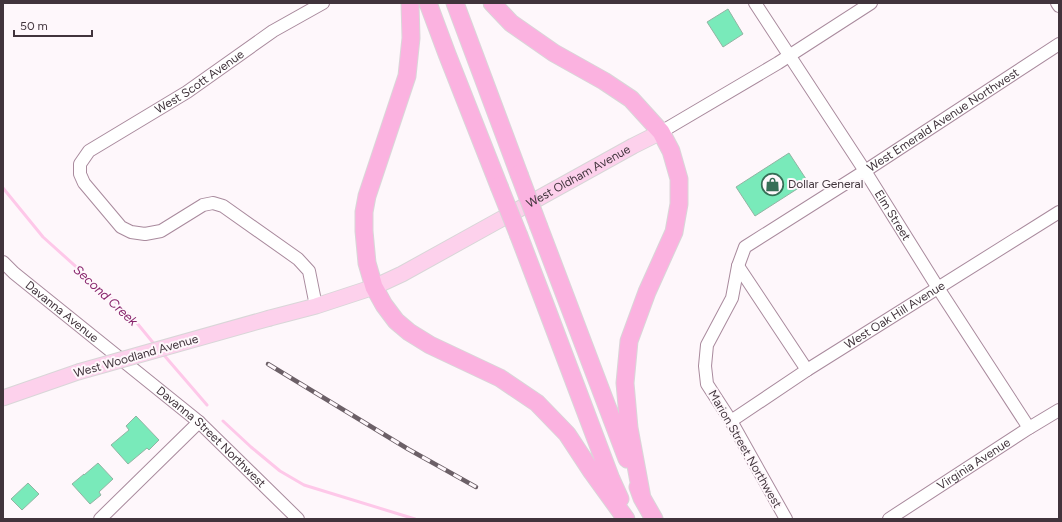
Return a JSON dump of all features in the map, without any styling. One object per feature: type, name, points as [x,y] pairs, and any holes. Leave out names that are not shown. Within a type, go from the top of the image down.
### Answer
[{"type":"highway","points":[[410,3],[411,38],[407,76],[367,196],[364,212],[367,263],[374,287],[384,305],[396,321],[409,332],[430,346],[500,378],[537,403],[567,434],[626,519]]},
{"type":"highway","points":[[428,3],[611,479],[630,519]]},
{"type":"highway","points":[[454,3],[642,498],[654,519]]},
{"type":"highway","points":[[492,3],[511,23],[548,49],[604,81],[631,99],[661,132],[671,151],[679,179],[679,204],[674,232],[647,292],[629,340],[625,383],[629,428],[642,498]]},
{"type":"main road","name":"West Oldham Avenue","points":[[270,318],[316,306],[374,287],[402,274],[661,132]]},
{"type":"main road","name":"West Woodland Avenue","points":[[3,398],[78,372],[270,318]]},
{"type":"street","name":"West Scott Avenue","points":[[316,306],[309,271],[298,259],[223,206],[213,203],[203,205],[161,231],[145,234],[131,232],[121,227],[84,183],[80,174],[80,164],[89,151],[186,92],[273,31],[323,3]]},
{"type":"street","name":"Elm Street","points":[[755,3],[865,171],[938,288],[1029,428]]},
{"type":"street","name":"West Oldham Avenue","points":[[661,132],[790,56],[871,3]]},
{"type":"street","name":"West Emerald Avenue Northwest","points":[[746,247],[1059,44]]},
{"type":"street","name":"West Oak Hill Avenue","points":[[731,421],[807,370],[1059,212]]},
{"type":"street","name":"Marion Street Northwest","points":[[746,247],[738,266],[732,298],[706,345],[705,366],[707,384],[731,421],[786,519]]},
{"type":"street","name":"Davanna Avenue","points":[[3,262],[14,274],[121,360]]},
{"type":"street","points":[[738,266],[807,370]]},
{"type":"street","name":"Davanna Street Northwest","points":[[121,360],[199,422],[298,519]]},
{"type":"street","name":"Virginia Avenue","points":[[889,519],[1059,410]]},
{"type":"street","points":[[100,519],[199,422]]},
{"type":"building","points":[[728,9],[743,34],[723,47],[707,22]]},
{"type":"building","name":"Dollar General","points":[[789,153],[808,182],[755,216],[736,187]]},
{"type":"building","points":[[136,416],[159,440],[149,450],[147,448],[128,464],[111,445],[129,430],[126,426]]},
{"type":"building","points":[[98,463],[113,479],[99,492],[101,495],[90,504],[72,484]]},
{"type":"building","points":[[28,483],[39,494],[22,510],[11,499]]},
{"type":"waterway","name":"Second Creek","points":[[3,188],[43,237],[132,317],[155,345]]},
{"type":"waterway","name":"Second Creek","points":[[163,354],[207,405]]},
{"type":"waterway","name":"Second Creek","points":[[223,421],[280,471],[304,485],[415,519]]},
{"type":"railway","points":[[268,364],[408,449],[476,487]]},
{"type":"place","name":"Dollar General","points":[[772,184]]}]
